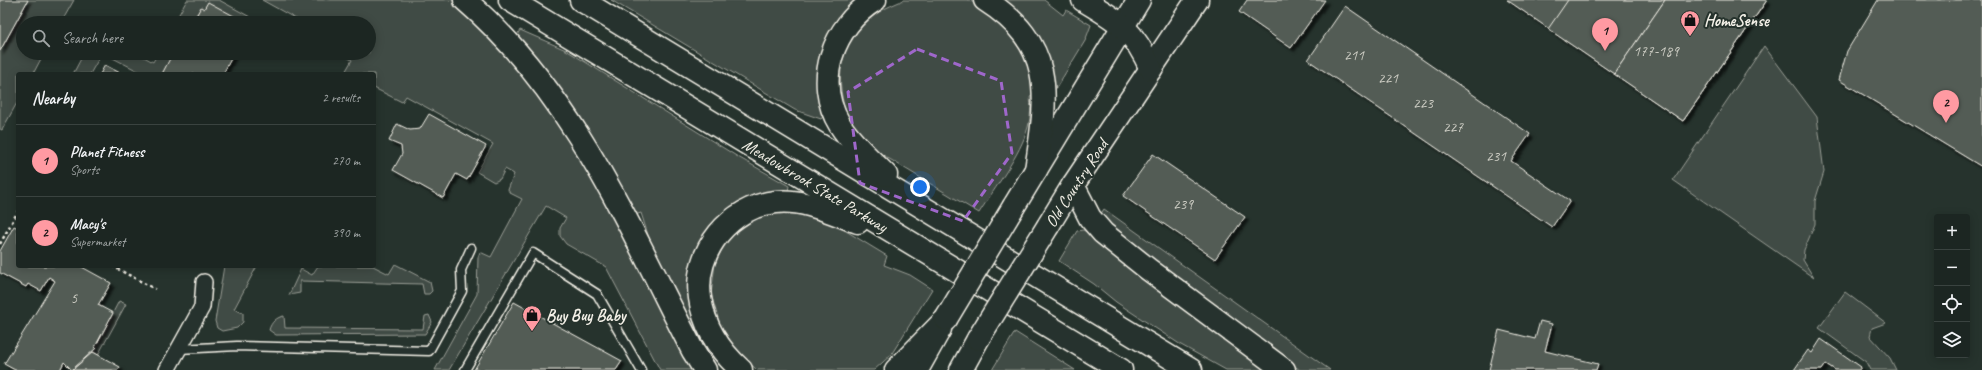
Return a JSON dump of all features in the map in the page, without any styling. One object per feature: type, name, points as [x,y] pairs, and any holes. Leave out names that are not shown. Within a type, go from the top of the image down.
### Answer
[{"type":"main road","points":[[465,0],[518,52],[546,87],[574,126],[606,179],[693,352],[705,370]]},
{"type":"main road","name":"Meadowbrook State Parkway","points":[[510,0],[1121,370]]},
{"type":"main road","points":[[581,0],[910,198],[1191,370]]},
{"type":"main road","points":[[875,0],[854,16],[837,40],[830,62],[829,94],[835,116],[851,141],[910,198]]},
{"type":"main road","points":[[985,0],[1005,14],[1022,31],[1030,42],[1040,63],[1044,87],[1045,106],[1036,170]]},
{"type":"main road","points":[[1083,0],[1123,26],[1135,38],[1152,69]]},
{"type":"main road","points":[[917,370],[946,319],[1138,0]]},
{"type":"main road","name":"Old Country Road","points":[[961,370],[978,339],[1073,185],[1152,69],[1191,2]]},
{"type":"main road","points":[[1073,185],[1090,218],[1102,233],[1284,370]]},
{"type":"main road","points":[[741,370],[720,347],[708,327],[702,308],[699,288],[701,269],[710,248],[721,230],[729,222],[748,209],[758,205],[776,202],[794,202],[814,207],[898,236]]},
{"type":"main road","points":[[896,370],[946,319]]},
{"type":"street","points":[[167,370],[202,307],[204,282]]},
{"type":"lane","points":[[179,349],[237,346],[429,351],[462,291],[461,270],[471,248]]},
{"type":"lane","points":[[465,370],[533,253],[597,294],[641,370]]},
{"type":"path","points":[[0,244],[16,215]]},
{"type":"path","points":[[116,268],[155,290]]},
{"type":"highlighted area","points":[[917,49],[1001,81],[1012,153],[963,221],[860,183],[848,92]]},
{"type":"shaded area","points":[[28,0],[74,0],[65,16],[19,16]]},
{"type":"shaded area","points":[[187,0],[219,0],[248,16],[233,16],[208,3],[204,9],[201,8],[195,16],[178,16]]},
{"type":"shaded area","points":[[262,0],[452,0],[465,9],[510,53],[579,149],[693,370],[660,370],[606,267],[566,244],[560,236],[560,228],[566,218],[546,206],[449,370],[435,370],[477,294],[478,257],[480,252],[491,257],[522,199],[510,193],[508,190],[514,174],[505,169],[500,179],[494,182],[477,172],[493,144],[406,96],[402,102],[376,89],[376,72],[345,72],[352,60],[376,60],[376,16],[291,16]]},
{"type":"shaded area","points":[[611,0],[865,0],[844,18],[827,112],[821,119],[795,110]]},
{"type":"shaded area","points":[[904,0],[968,0],[984,7],[1023,43],[1040,93],[1030,96],[1030,119],[1020,148],[979,213],[873,149],[859,136],[846,112],[842,98],[841,69],[849,42],[861,25],[872,16]]},
{"type":"shaded area","points":[[1006,0],[1044,0],[1063,15],[1066,10],[1091,25],[1085,41],[1055,90],[1049,63],[1044,52],[1024,21]]},
{"type":"shaded area","points":[[16,22],[16,60],[40,60],[34,72],[16,72],[16,105],[2,130],[0,129],[0,51]]},
{"type":"shaded area","points":[[520,30],[566,50],[738,157],[789,186],[787,196],[706,242],[704,338],[698,342],[656,260],[641,213],[635,215],[590,132],[550,74],[516,37]]},
{"type":"shaded area","points":[[1764,46],[1817,117],[1824,172],[1815,201],[1815,224],[1804,250],[1803,260],[1814,278],[1673,180]]},
{"type":"shaded area","points":[[80,60],[98,60],[91,72],[74,72]]},
{"type":"shaded area","points":[[117,60],[149,60],[153,62],[154,60],[169,60],[163,72],[140,72]]},
{"type":"shaded area","points":[[1104,209],[1330,370],[1300,370],[1105,227],[1100,215]]},
{"type":"shaded area","points":[[788,210],[823,217],[887,256],[884,265],[910,275],[932,289],[891,355],[874,370],[757,370],[738,352],[720,325],[711,294],[715,264],[727,239],[758,217]]},
{"type":"shaded area","points":[[1083,230],[1094,236],[1269,370],[1226,370],[1181,345],[1116,302],[1094,284],[1059,261],[1077,231]]},
{"type":"shaded area","points":[[395,264],[430,282],[432,291],[429,294],[424,294],[422,284],[300,281],[300,293],[289,295],[301,269],[312,275],[317,268],[376,268],[389,274]]},
{"type":"shaded area","points":[[224,268],[256,268],[234,309],[243,313],[243,322],[237,328],[222,331],[217,328],[215,321]]},
{"type":"shaded area","points":[[1845,292],[1886,323],[1872,328],[1870,336],[1890,358],[1896,370],[1870,370],[1866,362],[1819,328]]},
{"type":"shaded area","points":[[119,301],[126,304],[98,355],[93,352],[96,349],[95,347]]},
{"type":"shaded area","points":[[429,315],[432,322],[425,334],[276,335],[269,330],[275,320],[284,316],[285,328],[423,329],[425,316]]},
{"type":"shaded area","points":[[1015,332],[1075,370],[992,370]]},
{"type":"building","points":[[0,0],[28,0],[19,16],[16,16],[16,22],[0,51]]},
{"type":"building","points":[[1247,0],[1325,0],[1291,48],[1239,12]]},
{"type":"building","name":"HomeSense","points":[[1507,0],[1767,0],[1683,121]]},
{"type":"building","points":[[1568,0],[1665,0],[1614,74],[1548,29]]},
{"type":"building","name":"HomeSense","points":[[1665,0],[1767,0],[1683,121],[1614,74]]},
{"type":"building","points":[[1878,0],[1982,0],[1982,167],[1839,80],[1847,51]]},
{"type":"building","points":[[208,2],[234,16],[196,16],[201,7],[204,9]]},
{"type":"building","points":[[1345,6],[1530,134],[1511,161],[1570,201],[1552,227],[1308,60]]},
{"type":"building","points":[[169,60],[230,60],[224,72],[163,72]]},
{"type":"building","points":[[105,65],[118,72],[101,72]]},
{"type":"building","points":[[429,114],[486,146],[467,180],[456,174],[443,198],[393,170],[402,154],[401,146],[389,141],[397,124],[410,130],[420,129]]},
{"type":"building","points":[[1153,154],[1245,217],[1215,259],[1123,196]]},
{"type":"building","points":[[14,226],[16,227],[16,268],[84,268],[111,283],[98,305],[113,313],[95,347],[96,348],[72,370],[64,362],[60,370],[15,370],[4,364],[55,281],[49,277],[41,291],[28,284],[26,287],[0,273],[0,251]]},
{"type":"building","name":"Buy Buy Baby","points":[[514,302],[622,361],[616,370],[474,370]]},
{"type":"building","points":[[1540,321],[1552,324],[1545,351],[1598,364],[1596,370],[1489,370],[1499,330],[1535,339]]},
{"type":"building","points":[[1821,339],[1861,367],[1859,370],[1835,370],[1826,364],[1822,370],[1794,370],[1808,350],[1812,353]]},
{"type":"building","points":[[93,352],[120,367],[118,370],[72,370]]},
{"type":"place","name":"HomeSense","points":[[1690,37]]},
{"type":"place","name":"Planet Fitness","points":[[1605,51]]},
{"type":"place","name":"Macy's","points":[[1946,123]]},
{"type":"place","name":"Buy Buy Baby","points":[[532,332]]}]
